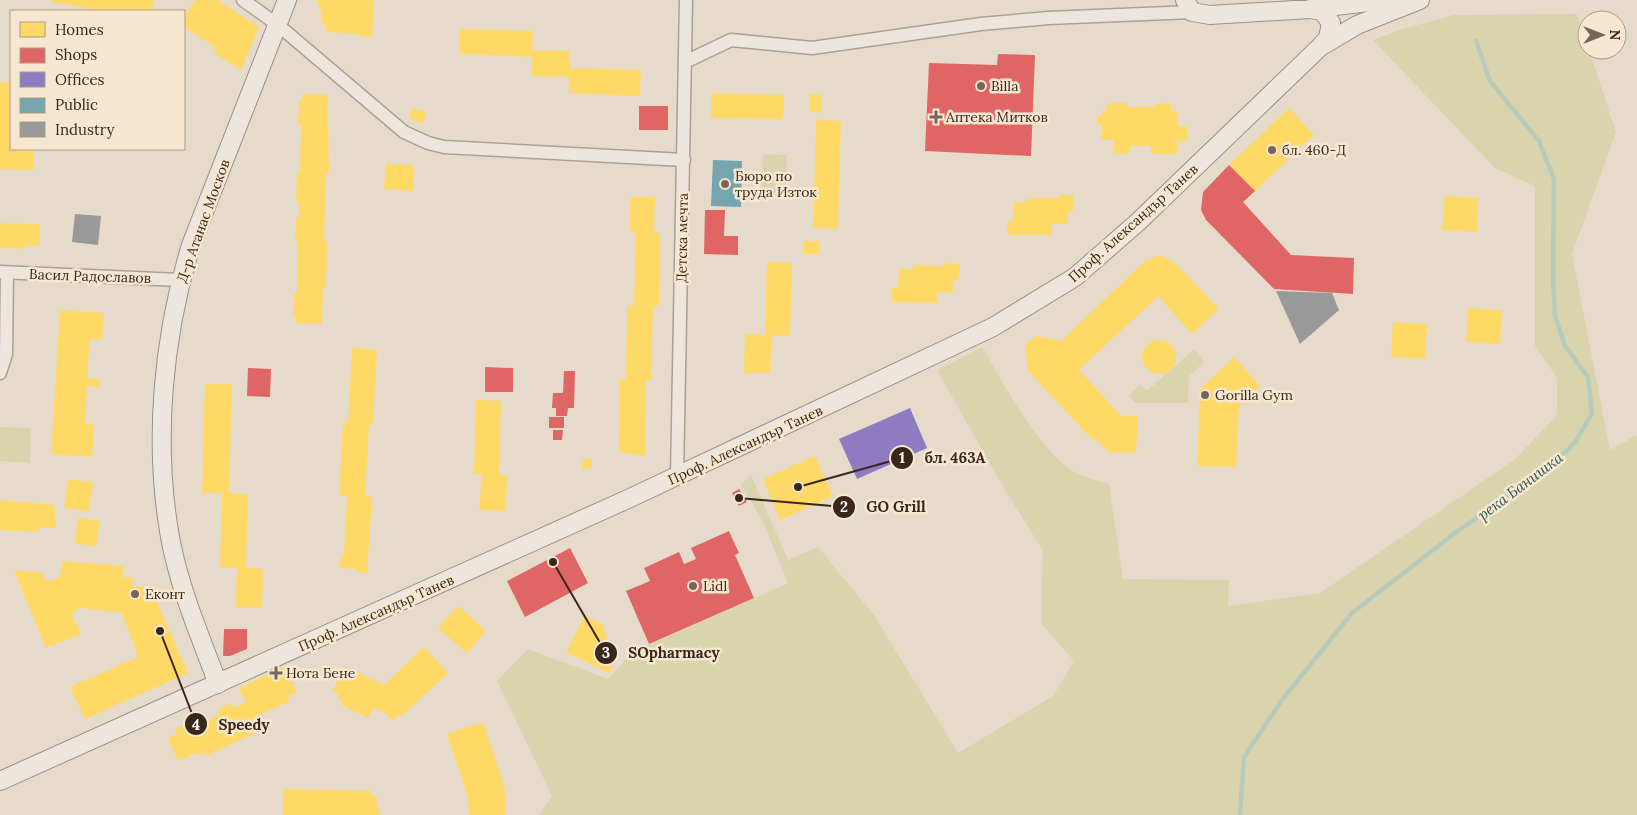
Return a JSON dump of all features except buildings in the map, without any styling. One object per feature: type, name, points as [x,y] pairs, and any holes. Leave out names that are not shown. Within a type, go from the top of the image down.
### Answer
[{"type":"street","points":[[243,0],[278,25],[404,132],[428,143],[444,147],[684,160]]},
{"type":"street","name":"Д-р Атанас Москов","points":[[218,684],[180,576],[170,537],[164,491],[165,376],[180,280],[191,244],[287,0]]},
{"type":"street","name":"Детска мечта","points":[[676,476],[686,0]]},
{"type":"street","points":[[685,62],[731,40],[812,48],[981,24],[1189,6],[1210,15],[1310,9],[1386,0]]},
{"type":"street","name":"Проф. Александър Танев","points":[[0,781],[676,476],[993,327],[1075,277],[1138,222],[1320,47],[1357,25],[1420,0]]},
{"type":"street","points":[[1310,9],[1322,11],[1331,23],[1328,38],[1320,47]]},
{"type":"street","points":[[0,373],[6,354],[4,273]]},
{"type":"street","name":"Васил Радославов","points":[[4,273],[180,280]]},
{"type":"shaded area","points":[[1577,14],[1577,60],[1592,60],[1616,132],[1572,254],[1610,450],[1637,435],[1637,815],[539,815],[552,796],[497,681],[528,649],[608,679],[633,652],[788,583],[763,522],[741,485],[751,475],[788,560],[818,547],[874,615],[958,753],[1053,696],[1074,661],[1041,623],[1043,551],[996,475],[937,370],[983,347],[1010,395],[1046,446],[1074,472],[1109,484],[1123,579],[1229,580],[1228,606],[1320,593],[1514,460],[1557,415],[1557,378],[1535,346],[1535,186],[1495,168],[1373,40],[1399,30],[1453,15]]},
{"type":"shaded area","points":[[763,154],[787,155],[786,193],[762,192]]},
{"type":"shaded area","points":[[1194,349],[1204,362],[1189,376],[1188,403],[1136,403],[1128,396],[1140,384],[1147,391]]},
{"type":"shaded area","points":[[0,427],[31,428],[30,463],[0,461]]},
{"type":"waterway","name":"река Банишка","points":[[1240,815],[1244,757],[1282,700],[1352,613],[1455,533],[1557,461],[1576,441],[1592,413],[1588,377],[1565,346],[1555,315],[1553,282],[1554,179],[1539,141],[1490,81],[1476,41]]},
{"type":"place","name":"Billa","points":[[981,86]]},
{"type":"place","name":"Аптека Митков","points":[[936,117]]},
{"type":"place","name":"бл. 460-Д","points":[[1272,150]]},
{"type":"place","name":"Бюро по труда Изток","points":[[725,184]]},
{"type":"place","name":"Gorilla Gym","points":[[1205,395]]},
{"type":"place","name":"бл. 463А","points":[[798,487]]},
{"type":"place","name":"GO Grill","points":[[739,498]]},
{"type":"place","name":"SOpharmacy","points":[[553,562]]},
{"type":"place","name":"Lidl","points":[[693,586]]},
{"type":"place","name":"Еконт","points":[[135,594]]},
{"type":"place","name":"Speedy","points":[[160,631]]},
{"type":"place","name":"Нота Бене","points":[[276,673]]}]
